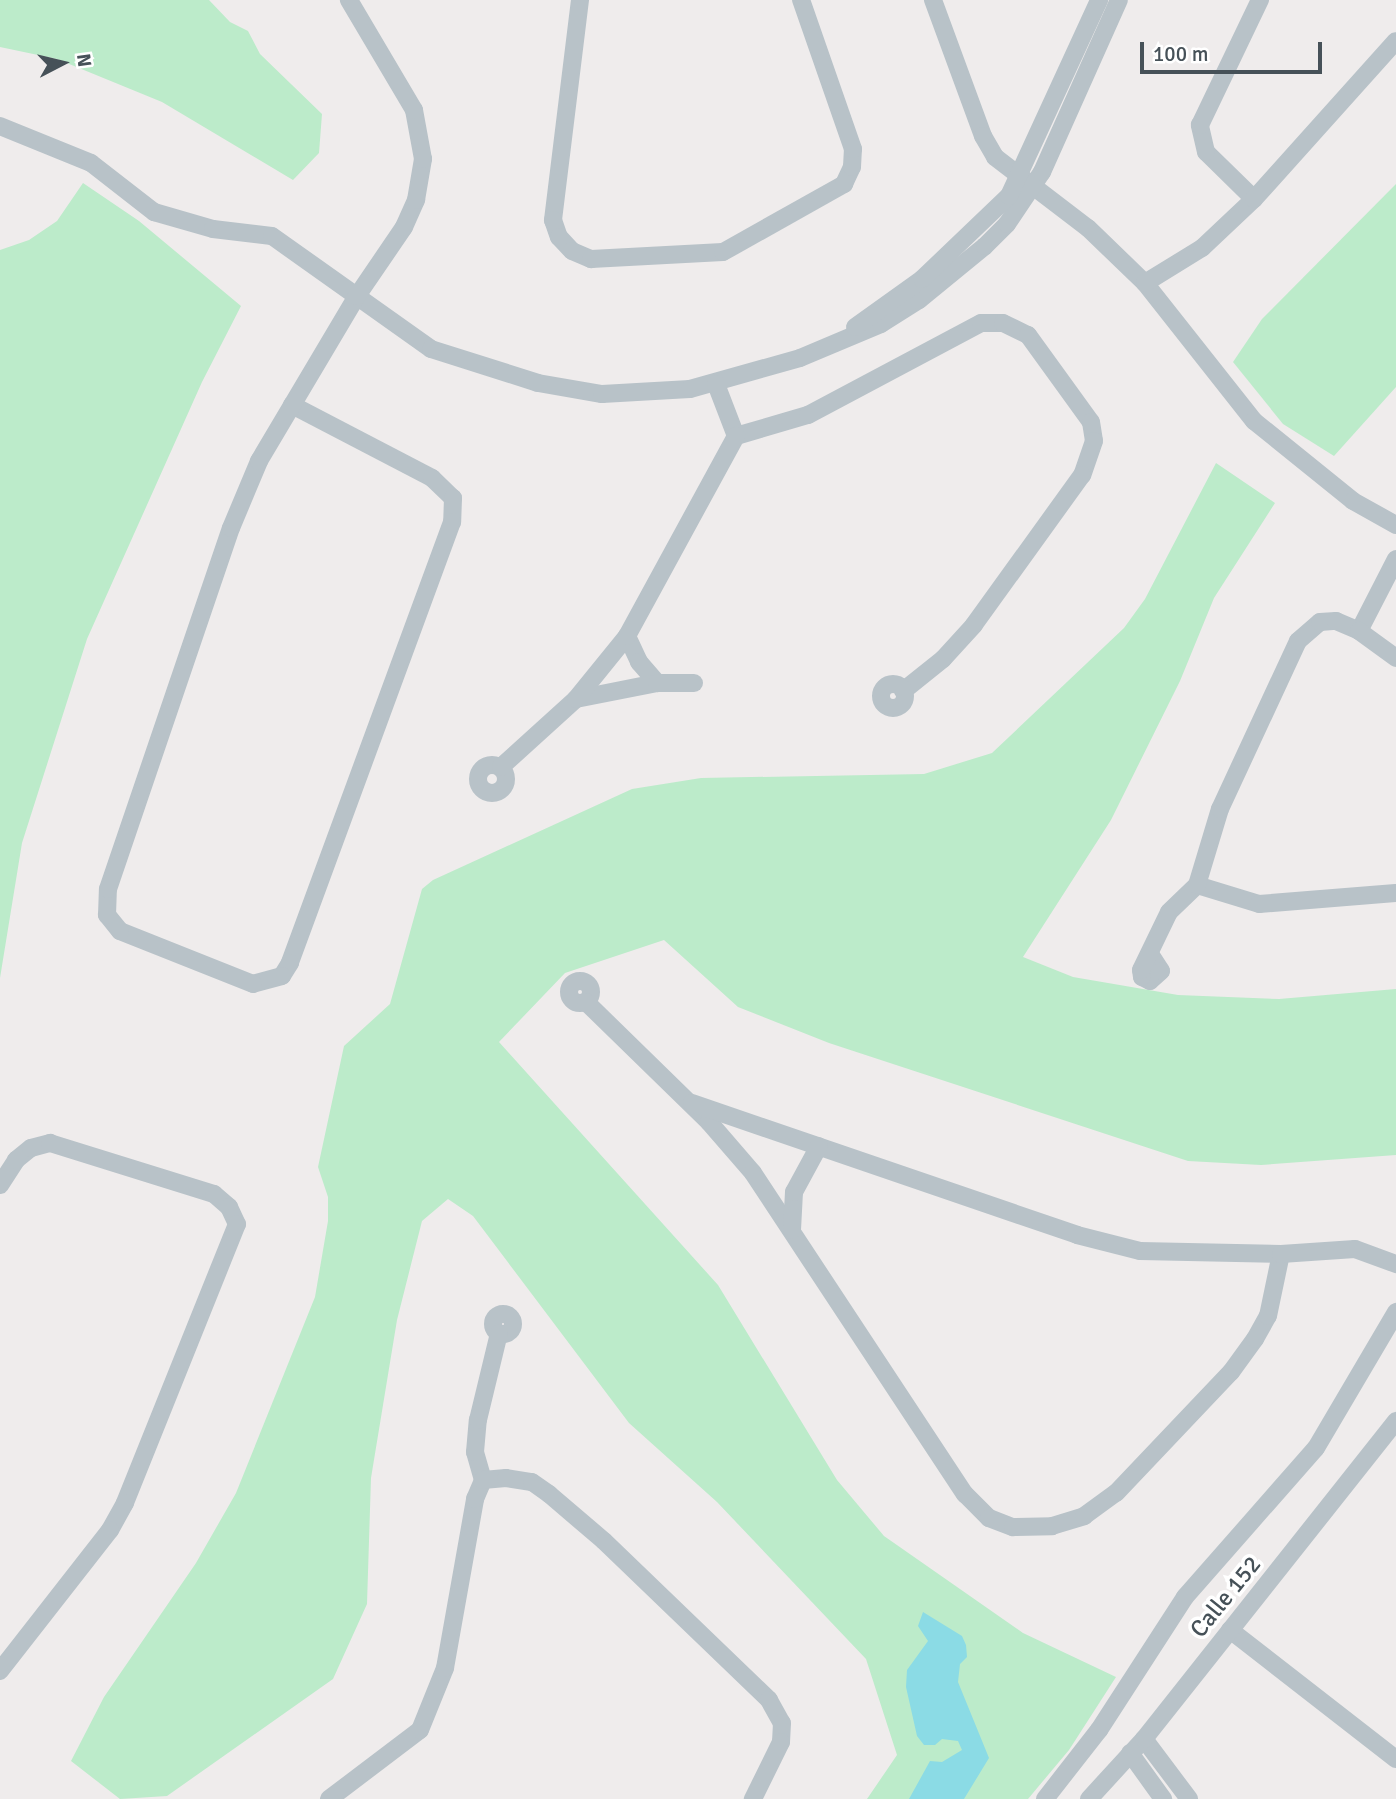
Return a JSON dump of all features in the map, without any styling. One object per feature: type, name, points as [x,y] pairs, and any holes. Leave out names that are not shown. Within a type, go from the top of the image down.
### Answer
[{"type":"street","points":[[292,405],[432,478],[453,498],[452,522],[290,963],[282,976],[253,984],[120,930],[107,915],[108,890],[231,528],[259,461],[292,405],[357,296],[404,227],[416,200],[423,159],[414,110],[349,0]]},
{"type":"street","points":[[580,0],[553,220],[559,237],[572,251],[591,259],[723,252],[844,184],[852,167],[853,149],[801,0]]},
{"type":"street","points":[[933,0],[983,136],[995,157],[1027,180],[1145,284],[1254,421],[1353,501],[1396,525]]},
{"type":"street","points":[[1027,180],[1099,0]]},
{"type":"street","points":[[0,126],[91,163],[154,212],[213,229],[272,236],[431,349],[538,383],[602,394],[716,383],[826,347],[881,324],[919,300],[1007,224],[1119,0]]},
{"type":"street","points":[[1254,199],[1206,152],[1199,125],[1260,0]]},
{"type":"street","points":[[1145,284],[1202,248],[1254,199],[1396,41]]},
{"type":"street","points":[[501,767],[576,699],[627,636],[736,436],[808,415],[981,323],[1003,323],[1028,335],[1091,422],[1094,441],[1082,475],[974,625],[943,659],[903,691]]},
{"type":"street","points":[[716,383],[736,436]]},
{"type":"street","points":[[1359,631],[1396,559]]},
{"type":"street","points":[[1150,954],[1169,912],[1197,885],[1220,809],[1298,641],[1320,622],[1336,621],[1359,631],[1396,658]]},
{"type":"street","points":[[627,636],[639,662],[657,682]]},
{"type":"street","points":[[576,699],[657,682],[694,684]]},
{"type":"street","points":[[1197,885],[1259,904],[1396,893]]},
{"type":"street","points":[[586,1002],[688,1102],[752,1173],[965,1494],[989,1518],[1013,1527],[1052,1526],[1084,1516],[1116,1493],[1222,1382],[1255,1339],[1268,1316],[1282,1254]]},
{"type":"street","points":[[688,1102],[1077,1235],[1140,1251],[1282,1254],[1355,1249],[1396,1264]]},
{"type":"street","points":[[0,1185],[16,1160],[32,1148],[50,1143],[214,1194],[229,1207],[237,1224],[125,1503],[110,1530],[0,1671]]},
{"type":"street","points":[[792,1230],[794,1192],[819,1146]]},
{"type":"street","points":[[1045,1799],[1099,1730],[1185,1597],[1316,1448],[1396,1312]]},
{"type":"street","points":[[329,1799],[420,1730],[431,1708],[444,1668],[469,1519],[483,1480],[475,1452],[478,1420],[499,1333]]},
{"type":"street","name":"Calle 152","points":[[1089,1799],[1144,1738],[1396,1421]]},
{"type":"street","points":[[483,1480],[532,1482],[549,1494],[604,1541],[769,1700],[782,1724],[781,1742],[753,1799]]},
{"type":"street","points":[[1230,1630],[1396,1759]]},
{"type":"street","points":[[1144,1738],[1189,1799]]},
{"type":"street","points":[[1130,1753],[1163,1799]]},
{"type":"green space","points":[[0,0],[209,0],[230,22],[248,31],[260,54],[322,114],[319,153],[293,180],[162,102],[57,59],[0,47]]},
{"type":"green space","points":[[83,183],[139,221],[241,306],[202,382],[87,639],[22,843],[0,978],[0,250],[29,240],[57,221]]},
{"type":"green space","points":[[1396,184],[1396,387],[1334,456],[1283,424],[1233,362],[1262,319]]},
{"type":"green space","points":[[1216,463],[1275,503],[1214,598],[1180,681],[1111,820],[1023,957],[1073,977],[1178,995],[1279,999],[1396,989],[1396,1155],[1261,1165],[1188,1161],[829,1043],[738,1007],[664,940],[565,973],[499,1042],[718,1285],[837,1480],[884,1536],[1023,1633],[1116,1677],[1069,1750],[1028,1799],[867,1799],[897,1755],[866,1659],[717,1502],[629,1423],[473,1216],[448,1199],[422,1221],[397,1320],[371,1478],[367,1604],[333,1679],[167,1796],[120,1799],[71,1761],[104,1697],[196,1563],[236,1493],[315,1297],[328,1221],[328,1197],[318,1167],[344,1046],[390,1004],[422,889],[433,880],[632,789],[701,778],[924,774],[992,753],[1124,628],[1145,599]]},
{"type":"water","points":[[923,1612],[962,1636],[966,1645],[967,1657],[960,1664],[958,1682],[989,1758],[964,1799],[909,1799],[930,1761],[942,1762],[962,1750],[958,1741],[942,1739],[935,1745],[924,1745],[917,1736],[906,1687],[907,1670],[928,1641],[918,1626]]}]
